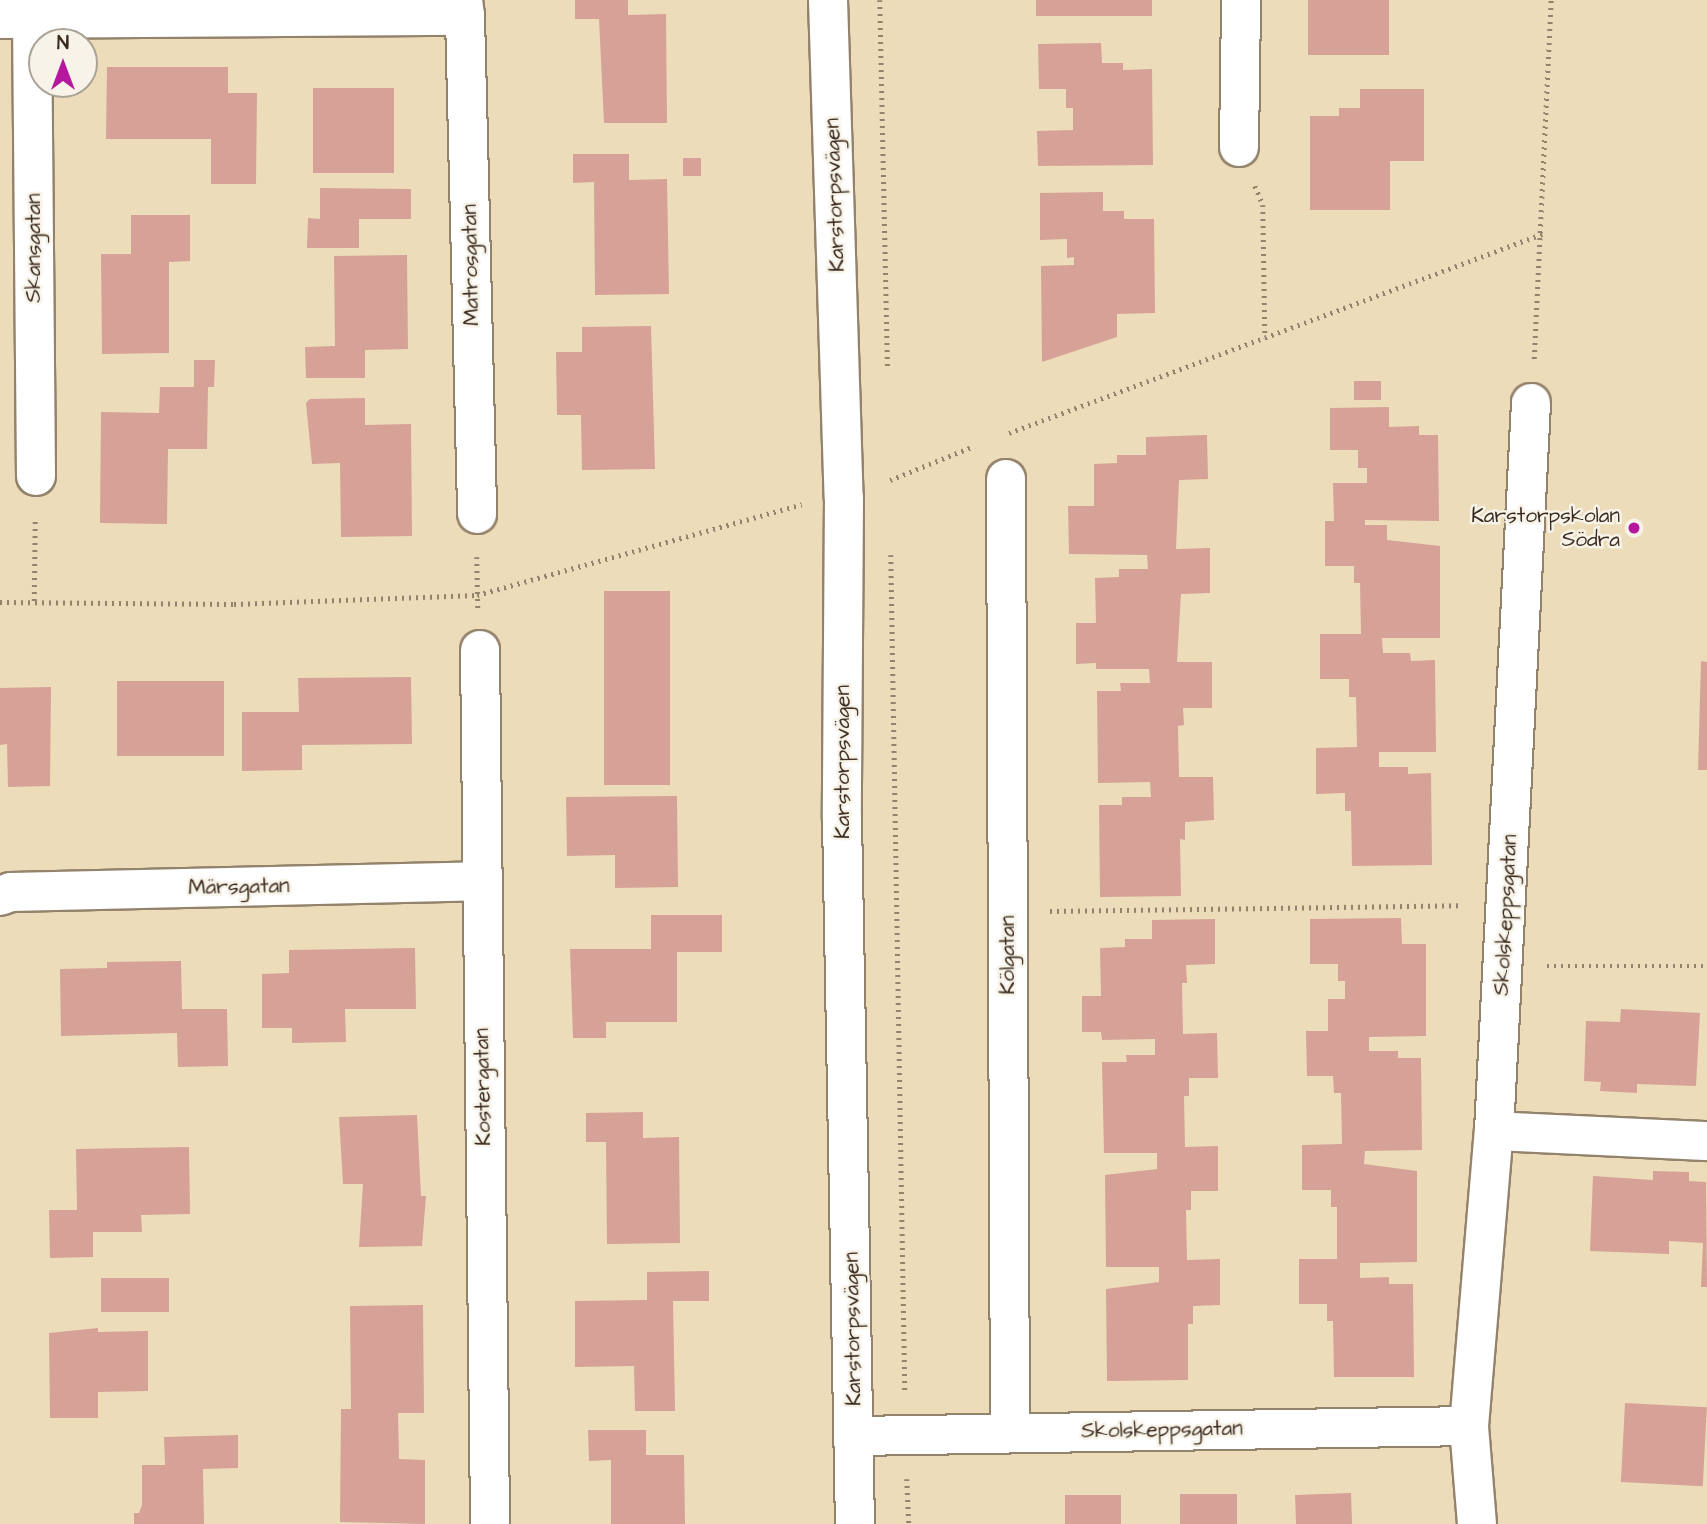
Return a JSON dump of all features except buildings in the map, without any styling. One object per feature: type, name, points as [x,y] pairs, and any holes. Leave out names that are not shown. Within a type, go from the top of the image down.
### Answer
[{"type":"street","name":"Karstorpsvägen","points":[[828,0],[844,498],[842,818],[855,1524]]},
{"type":"street","points":[[1239,147],[1241,0]]},
{"type":"street","points":[[24,13],[464,8]]},
{"type":"street","name":"Matrosgatan","points":[[464,8],[477,514]]},
{"type":"street","name":"Skansgatan","points":[[24,13],[36,476]]},
{"type":"street","name":"Skolskeppsgatan","points":[[1477,1524],[1469,1426],[1494,1131],[1504,966],[1531,403]]},
{"type":"street","name":"Kölgatan","points":[[1006,479],[1010,1431]]},
{"type":"street","name":"Kostergatan","points":[[480,650],[480,881],[490,1524]]},
{"type":"street","name":"Märsgatan","points":[[0,896],[11,892],[480,881]]},
{"type":"street","points":[[1494,1131],[1707,1141]]},
{"type":"street","name":"Skolskeppsgatan","points":[[855,1436],[1010,1431],[1469,1426]]},
{"type":"path","points":[[880,0],[888,382]]},
{"type":"path","points":[[1531,403],[1542,234],[1551,0]]},
{"type":"path","points":[[1239,147],[1263,205],[1265,338]]},
{"type":"path","points":[[997,438],[1542,234]]},
{"type":"path","points":[[0,602],[234,604],[477,595],[787,506],[844,498],[890,477],[985,442]]},
{"type":"path","points":[[34,601],[36,476]]},
{"type":"path","points":[[890,477],[890,491]]},
{"type":"path","points":[[477,514],[480,650]]},
{"type":"path","points":[[891,546],[905,1434],[909,1524]]},
{"type":"path","points":[[1007,911],[1507,904]]},
{"type":"path","points":[[1504,966],[1707,966]]},
{"type":"place","name":"Karstorpskolan Södra","points":[[1634,528]]}]
